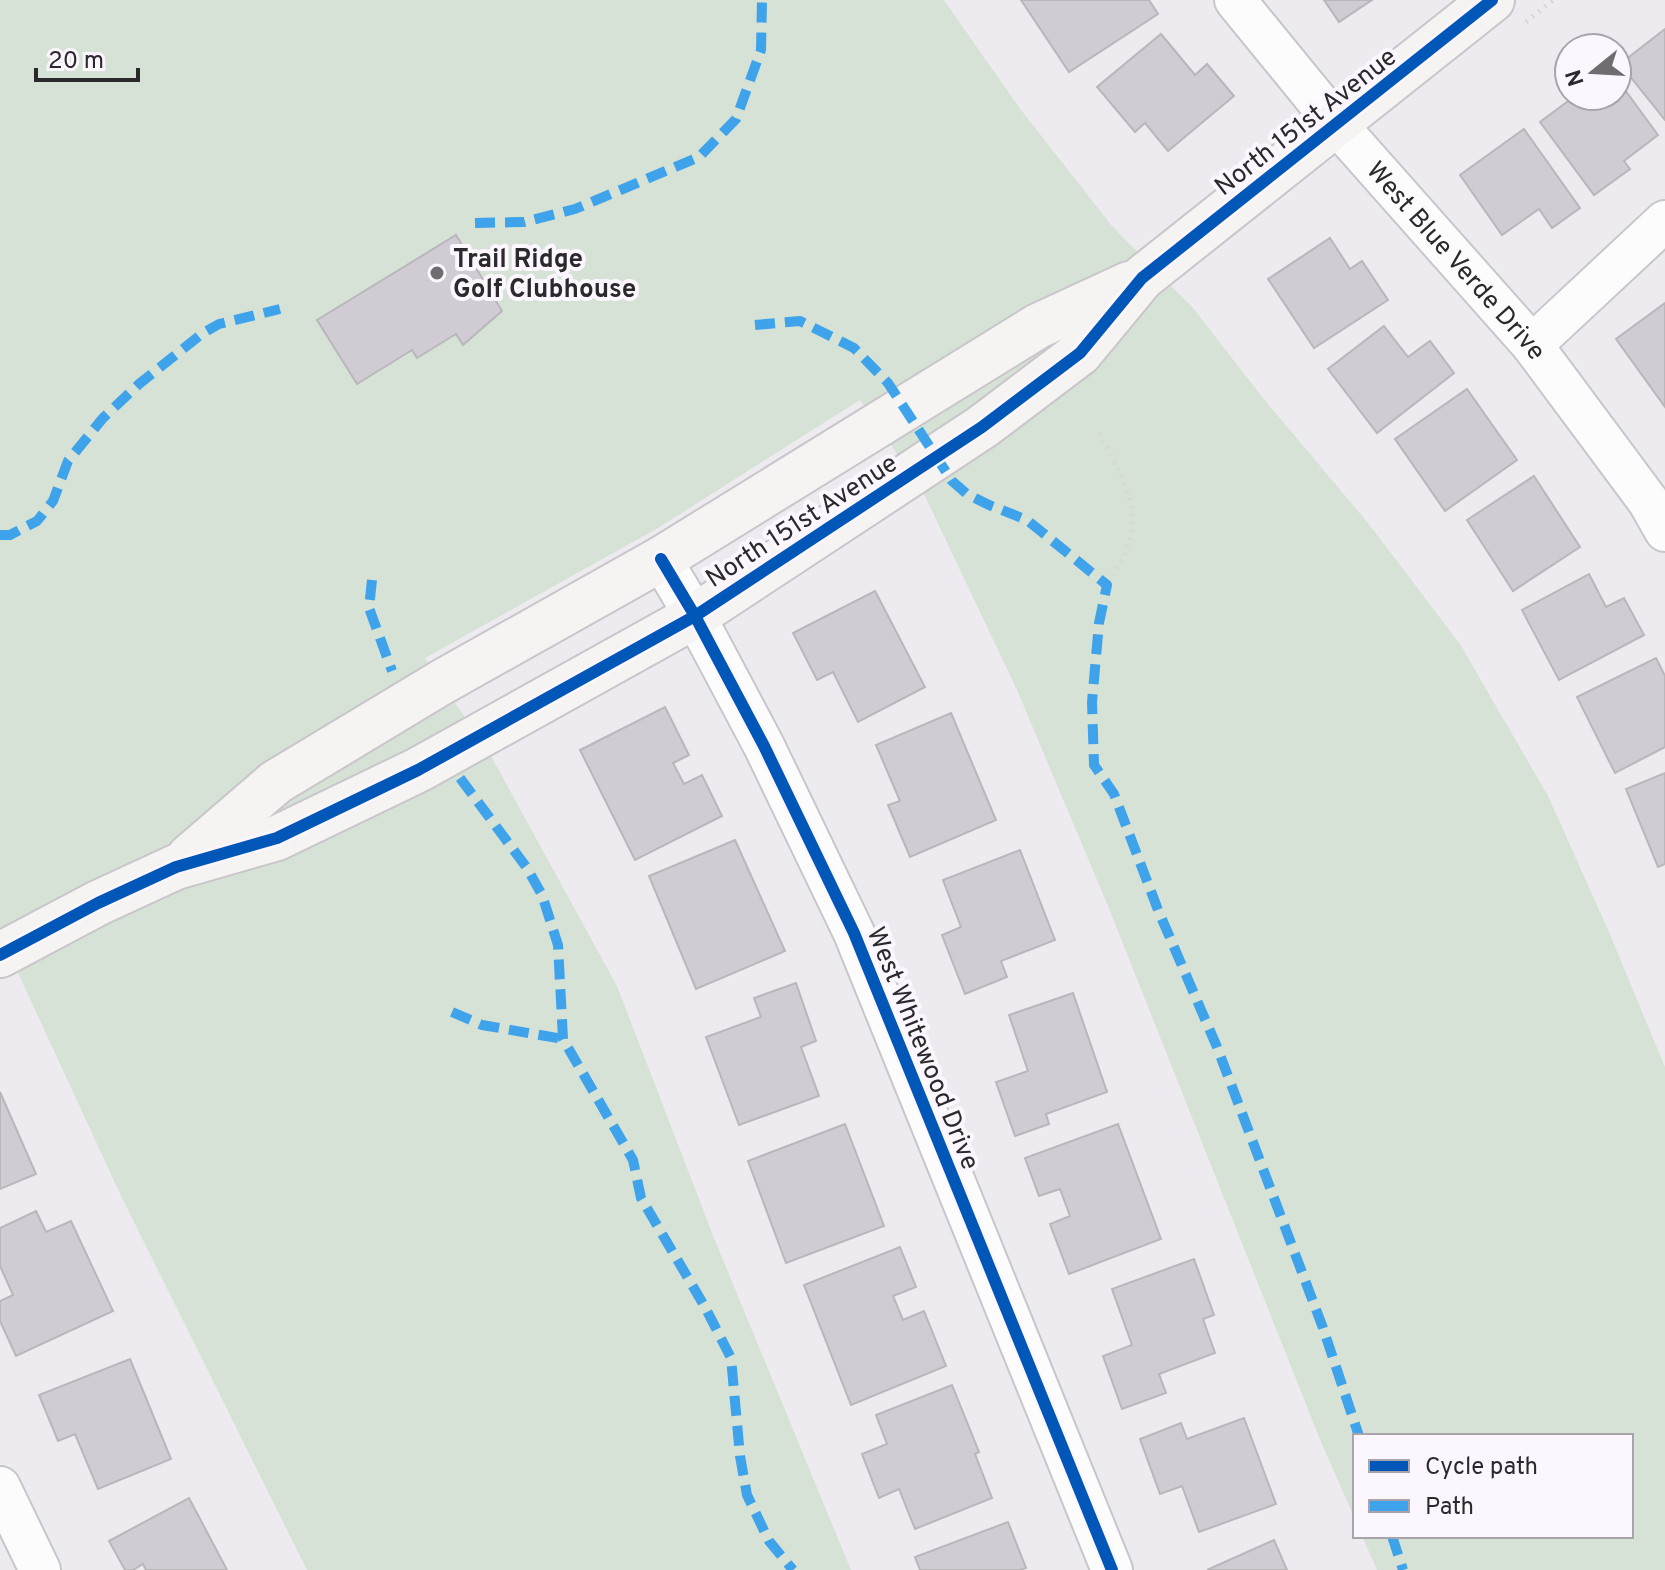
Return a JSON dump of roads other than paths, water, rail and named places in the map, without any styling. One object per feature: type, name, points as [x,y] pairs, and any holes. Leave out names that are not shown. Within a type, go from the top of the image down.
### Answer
[{"type":"street","name":"West Blue Verde Drive","points":[[1235,0],[1337,125],[1532,345],[1648,501],[1665,531]]},
{"type":"street","name":"North 151st Avenue","points":[[0,955],[98,903],[176,867],[277,838],[418,770],[695,616],[982,427],[1080,353],[1142,278],[1337,125],[1505,14]]},
{"type":"street","points":[[1532,345],[1665,221]]},
{"type":"street","name":"North 151st Avenue","points":[[176,867],[276,782],[442,682],[661,559],[1038,326],[1142,278]]},
{"type":"street","name":"West Whitewood Drive","points":[[661,559],[764,746],[854,933],[1112,1570]]},
{"type":"street","points":[[0,1487],[40,1570]]},
{"type":"place","name":"Trail Ridge Golf Clubhouse","points":[[437,273]]}]
